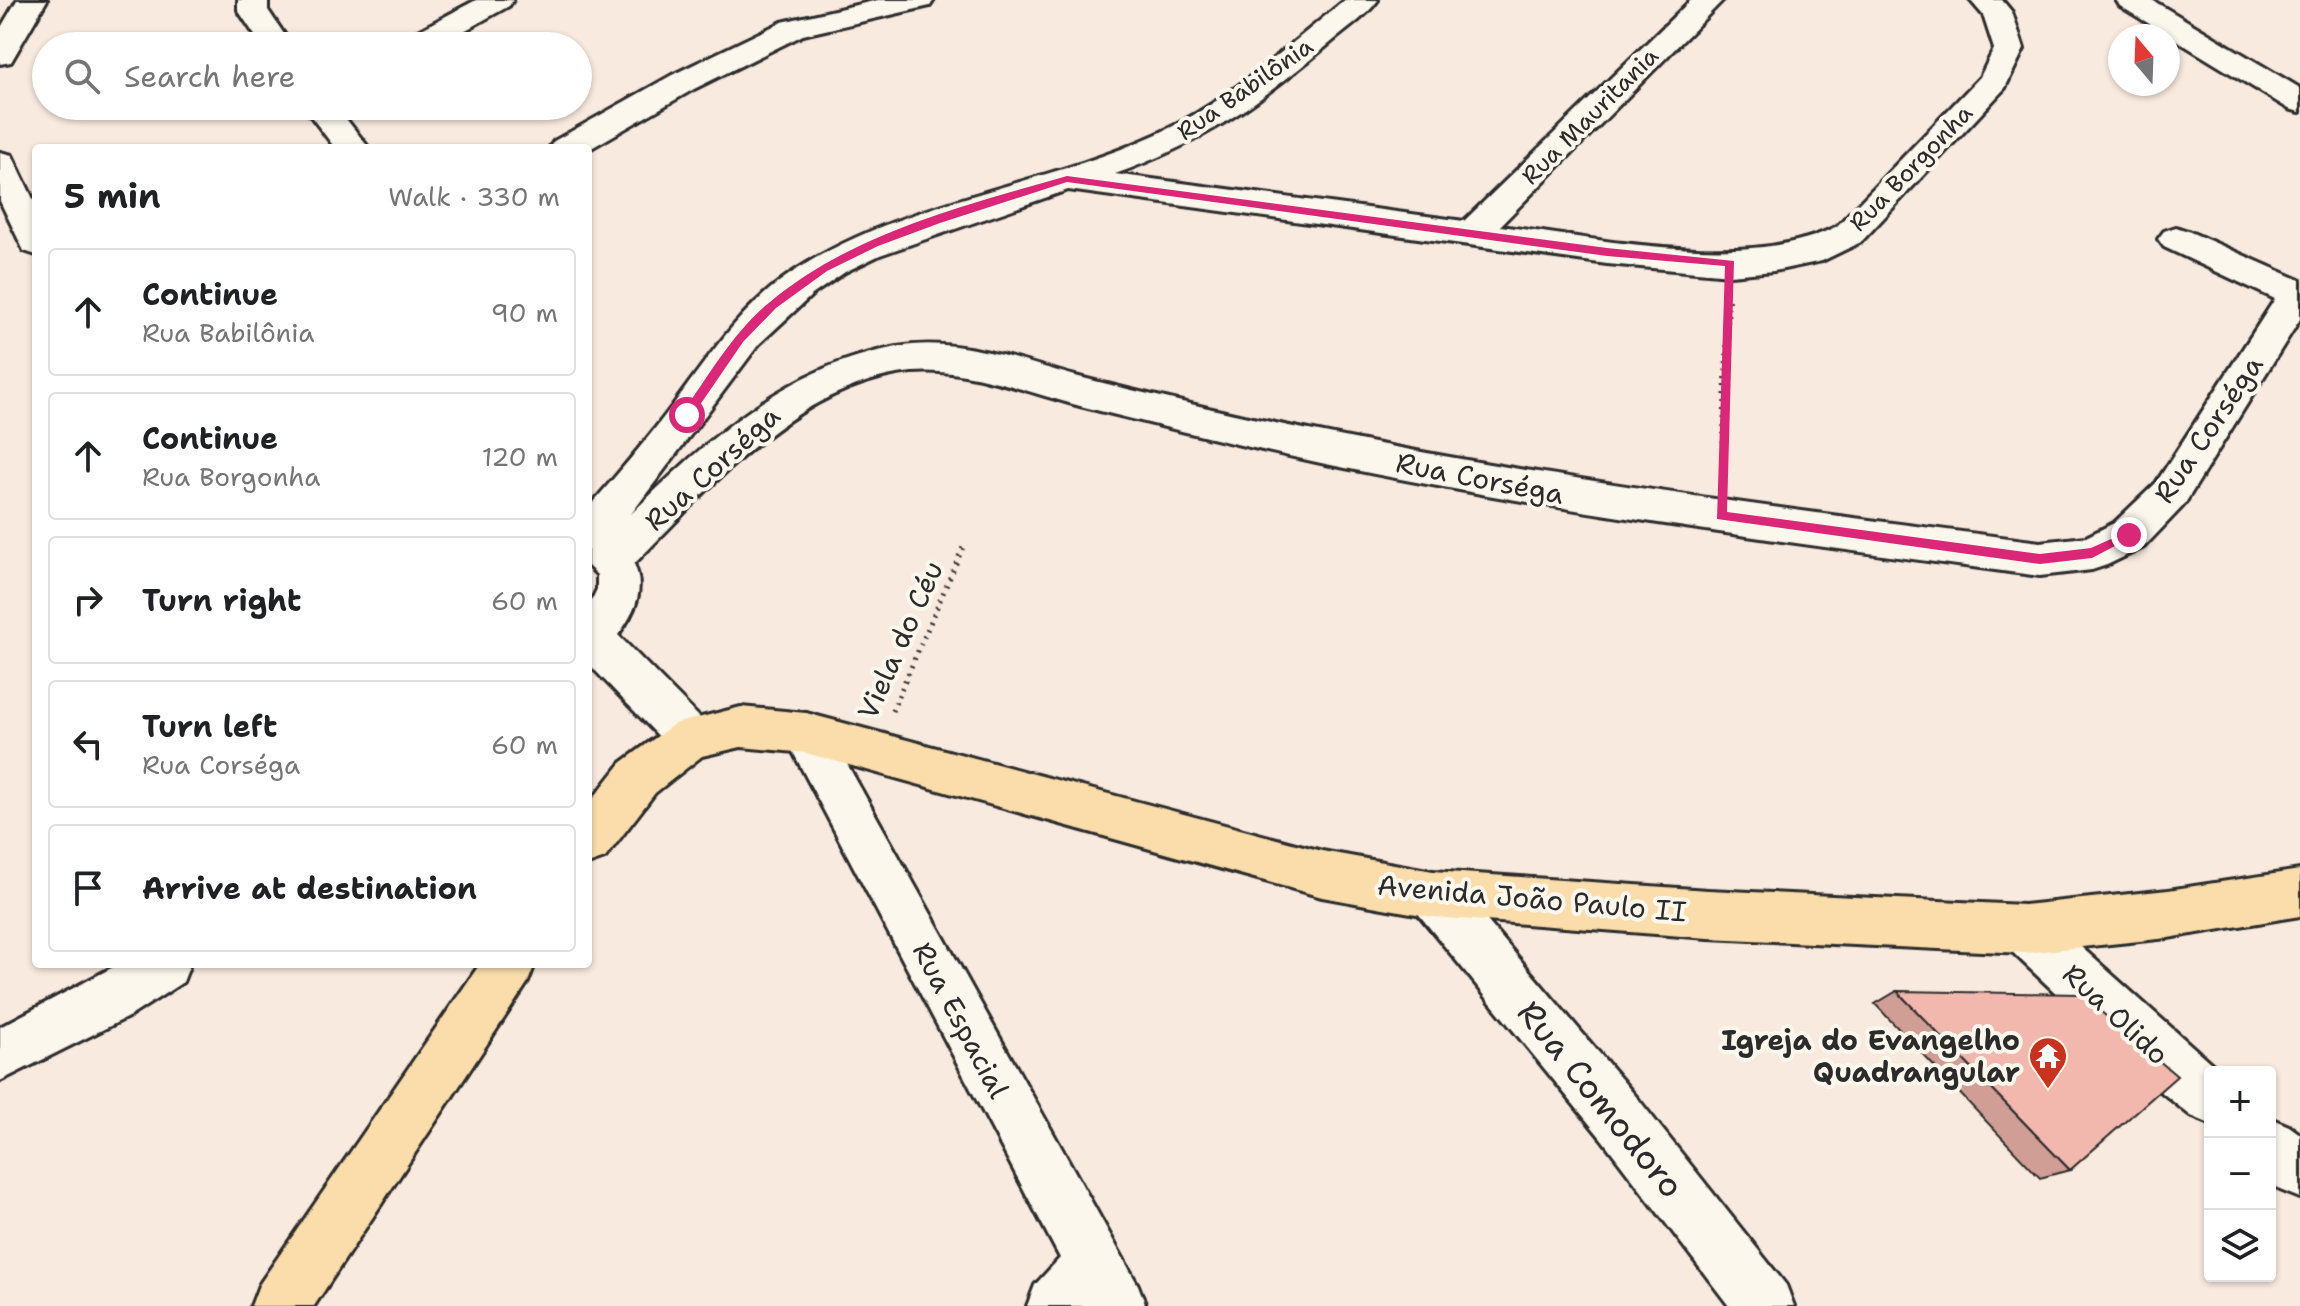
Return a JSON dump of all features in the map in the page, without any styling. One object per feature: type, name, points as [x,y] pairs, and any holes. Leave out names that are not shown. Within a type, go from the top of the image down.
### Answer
[{"type":"main road","name":"Avenida João Paulo II","points":[[592,837],[638,778],[690,738],[741,727],[806,733],[1322,874],[1433,894],[1708,914],[2024,929],[2168,914],[2300,893]]},
{"type":"main road","points":[[280,1306],[313,1281],[508,968]]},
{"type":"street","points":[[0,55],[32,0]]},
{"type":"street","points":[[253,0],[253,10],[268,32]]},
{"type":"street","points":[[440,32],[498,0]]},
{"type":"street","points":[[573,144],[828,8],[919,0]]},
{"type":"street","name":"Rua Babilônia","points":[[595,548],[740,340],[772,305],[823,268],[874,244],[1170,141],[1214,116],[1292,59],[1363,0]]},
{"type":"street","name":"Rua Mauritania","points":[[1473,232],[1708,0]]},
{"type":"street","name":"Rua Borgonha","points":[[1067,179],[1607,252],[1730,263],[1774,259],[1822,249],[1849,234],[1878,207],[1994,81],[2009,49],[1997,12],[1985,0]]},
{"type":"street","points":[[2131,0],[2300,102]]},
{"type":"street","points":[[330,120],[349,144]]},
{"type":"street","points":[[0,163],[32,234]]},
{"type":"street","points":[[2176,239],[2298,295]]},
{"type":"street","name":"Rua Corséga","points":[[595,548],[760,419],[801,391],[844,373],[901,360],[967,360],[1077,391],[1322,448],[1551,493],[2040,559],[2092,553],[2129,535],[2170,494],[2298,295]]},
{"type":"street","points":[[592,633],[615,606],[620,589],[618,574],[595,548]]},
{"type":"street","points":[[592,639],[690,738]]},
{"type":"street","name":"Rua Espacial","points":[[806,733],[1105,1285]]},
{"type":"street","name":"Rua Comodoro","points":[[1433,894],[1620,1119],[1765,1306]]},
{"type":"street","name":"Rua Olido","points":[[2024,929],[2204,1092]]},
{"type":"street","points":[[0,1055],[114,997],[159,968]]},
{"type":"street","points":[[2276,1150],[2300,1170]]},
{"type":"street","points":[[1056,1306],[1105,1285]]},
{"type":"path","points":[[1721,516],[1730,263]]},
{"type":"path","name":"Viela do Céu","points":[[874,752],[964,545]]},
{"type":"building","name":"Igreja do Evangelho Quadrangular","points":[[1897,991],[2080,994],[2177,1076],[2070,1170]]},
{"type":"place","name":"Igreja do Evangelho Quadrangular","points":[[2048,1090]]},
{"type":"route","points":[[687,415],[740,340],[772,305],[823,268],[874,244],[936,221],[1067,179],[1607,252],[1730,263],[1721,516],[2040,559],[2092,553],[2129,535]]}]
